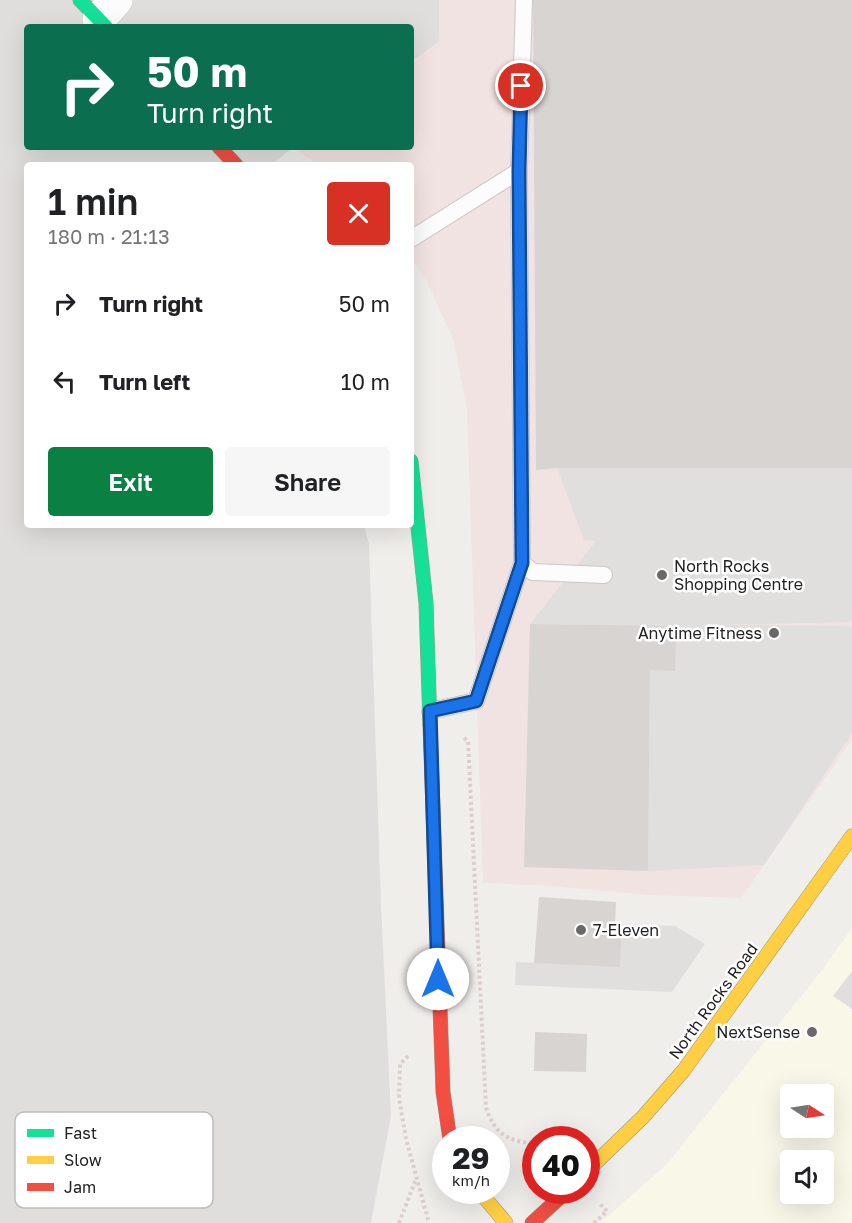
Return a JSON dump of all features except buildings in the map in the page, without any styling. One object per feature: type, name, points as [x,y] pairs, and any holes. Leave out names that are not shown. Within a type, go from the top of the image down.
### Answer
[{"type":"street","points":[[222,150],[233,162]]},
{"type":"street","points":[[414,489],[426,603],[442,1092],[448,1126]]},
{"type":"street","name":"North Rocks Road","points":[[600,1159],[643,1117],[684,1070],[852,836]]},
{"type":"street","points":[[490,1204],[506,1223]]},
{"type":"street","points":[[532,1223],[553,1204]]},
{"type":"lane","points":[[430,711],[476,701],[522,563],[519,171],[524,0]]},
{"type":"lane","points":[[414,237],[519,171]]},
{"type":"lane","points":[[522,563],[533,572],[604,575]]},
{"type":"path","points":[[468,741],[486,1108],[492,1125],[506,1137],[522,1143]]},
{"type":"path","points":[[400,1064],[399,1098],[406,1139],[429,1223]]},
{"type":"path","points":[[399,1223],[416,1179]]},
{"type":"path","points":[[594,1223],[607,1211]]},
{"type":"shaded area","points":[[0,0],[439,0],[439,42],[414,60],[414,24],[24,24],[24,150],[290,150],[275,162],[24,162],[24,528],[365,528],[369,544],[381,905],[391,1116],[371,1223],[0,1223]]},
{"type":"shaded area","name":"North Rocks Shopping Centre","points":[[439,0],[852,0],[852,740],[741,898],[650,895],[539,885],[483,883],[467,410],[453,339],[427,282],[414,262],[414,162],[314,162],[296,150],[414,150],[414,60],[439,42]]},
{"type":"shaded area","points":[[557,468],[852,468],[852,622],[721,625],[852,626],[852,733],[764,865],[648,871],[650,670],[675,671],[677,626],[530,624],[596,541],[584,540]]},
{"type":"shaded area","points":[[622,924],[675,926],[705,944],[672,992],[515,985],[516,962],[620,966]]},
{"type":"shaded area","name":"NextSense","points":[[852,928],[852,1223],[600,1223],[667,1164],[823,969]]},
{"type":"shaded area","points":[[852,971],[852,1009],[833,996]]},
{"type":"traffic: fast","points":[[80,0],[103,24]]},
{"type":"traffic: fast","points":[[414,489],[426,603],[430,725]]},
{"type":"traffic: slow","points":[[600,1158],[643,1117],[684,1070],[852,836]]},
{"type":"traffic: slow","points":[[490,1204],[506,1223]]},
{"type":"traffic: jam","points":[[222,150],[233,162]]},
{"type":"traffic: jam","points":[[430,725],[443,1092],[448,1126]]},
{"type":"traffic: jam","points":[[532,1223],[553,1204]]},
{"type":"place","name":"North Rocks Shopping Centre","points":[[662,575]]},
{"type":"place","name":"Anytime Fitness","points":[[774,633]]},
{"type":"place","name":"7-Eleven","points":[[581,930]]},
{"type":"place","name":"NextSense","points":[[812,1032]]},
{"type":"route","points":[[438,979],[430,711],[476,701],[522,563],[519,171],[521,86]]}]
